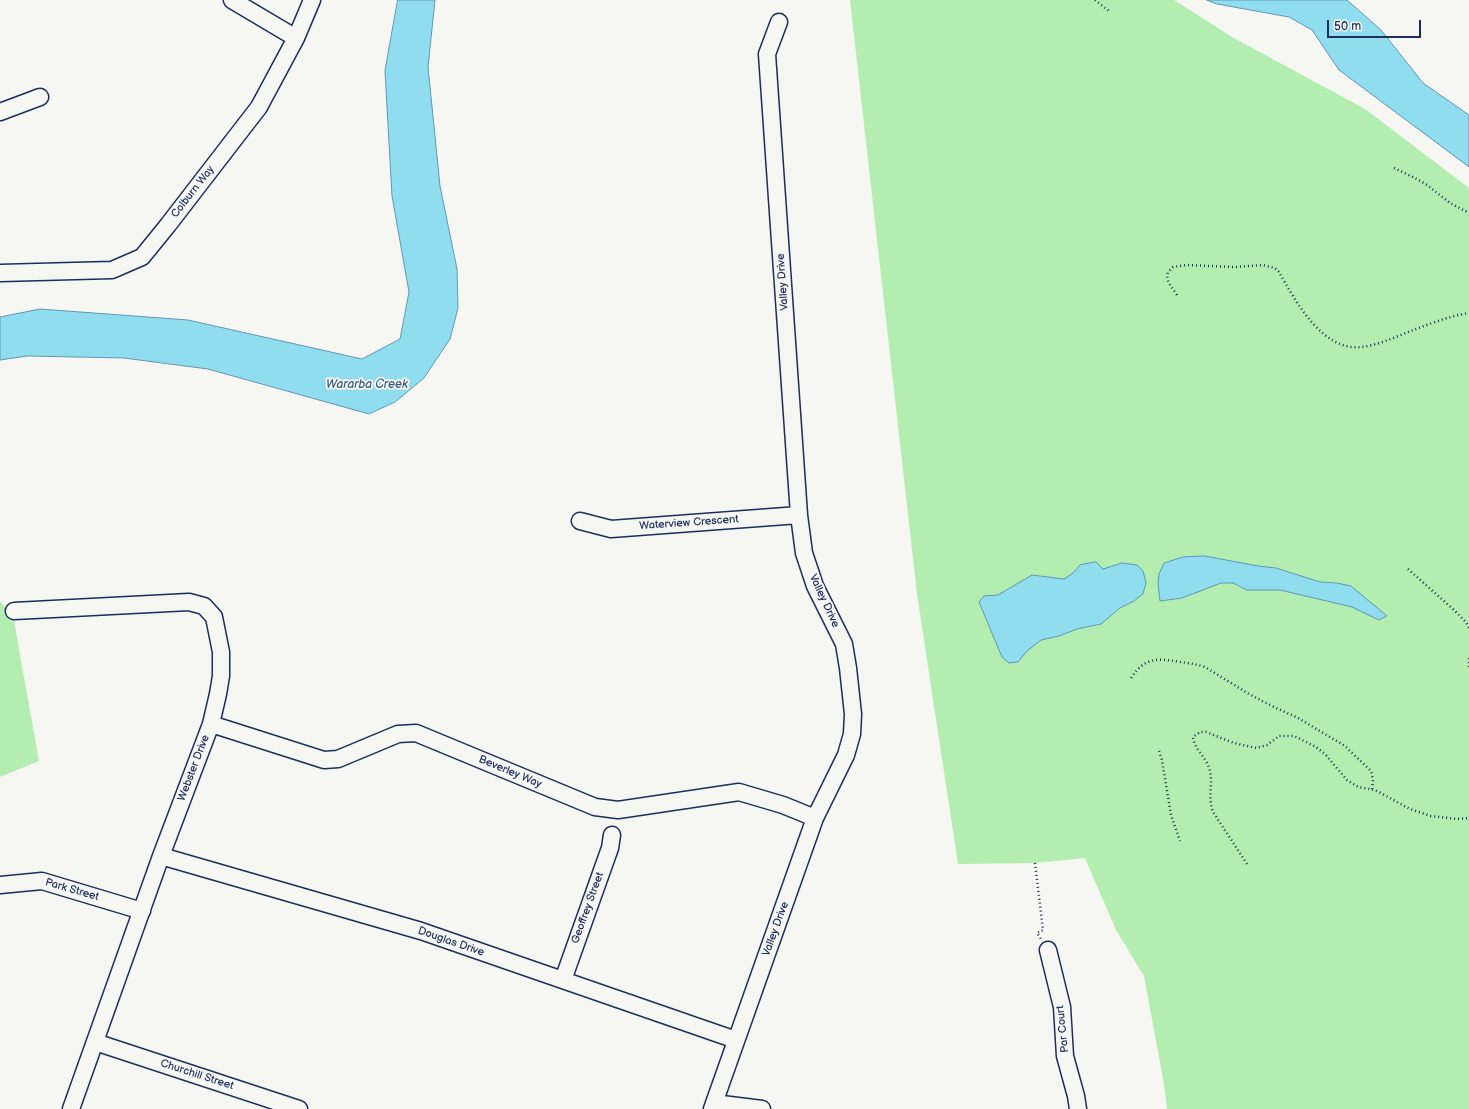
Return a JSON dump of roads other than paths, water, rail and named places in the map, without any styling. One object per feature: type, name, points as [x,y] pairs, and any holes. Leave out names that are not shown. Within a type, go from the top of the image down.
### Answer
[{"type":"street","points":[[232,0],[296,38]]},
{"type":"street","name":"Colburn Way","points":[[0,273],[112,270],[142,256],[168,225],[259,107],[296,38],[312,0]]},
{"type":"street","name":"Valley Drive","points":[[713,1106],[816,818],[846,755],[852,734],[853,714],[844,644],[815,586],[804,553],[799,515],[767,54],[779,22]]},
{"type":"street","points":[[0,112],[40,97]]},
{"type":"street","name":"Waterview Crescent","points":[[580,520],[611,529],[799,515]]},
{"type":"street","name":"Webster Drive","points":[[14,611],[189,602],[204,606],[214,617],[220,652],[221,676],[211,724],[161,856],[71,1109]]},
{"type":"street","name":"Beverley Way","points":[[211,724],[324,760],[338,759],[398,734],[416,733],[595,807],[618,810],[739,792],[783,805],[816,818]]},
{"type":"street","name":"Geoffrey Street","points":[[563,980],[610,848],[612,835]]},
{"type":"street","name":"Douglas Drive","points":[[161,856],[421,931],[736,1040]]},
{"type":"street","name":"Park Street","points":[[0,885],[42,881],[142,911]]},
{"type":"street","name":"Par Court","points":[[1048,950],[1062,1007],[1065,1056],[1078,1109]]},
{"type":"street","name":"Churchill Street","points":[[95,1042],[299,1109]]},
{"type":"street","points":[[713,1106],[762,1109]]},
{"type":"water","name":"Wararba Creek","points":[[398,0],[435,0],[428,67],[440,186],[457,269],[458,308],[450,339],[424,378],[395,402],[369,414],[208,369],[124,358],[27,356],[0,360],[0,317],[40,309],[188,320],[362,359],[400,339],[409,292],[392,196],[385,71]]},
{"type":"water","points":[[1207,0],[1347,0],[1381,30],[1423,83],[1469,115],[1469,167],[1339,70],[1312,30],[1289,17],[1217,4]]},
{"type":"water","points":[[1205,556],[1276,568],[1320,582],[1351,586],[1387,616],[1379,620],[1352,607],[1280,590],[1247,590],[1233,583],[1221,583],[1182,598],[1160,601],[1158,584],[1159,574],[1164,563],[1183,557]]},
{"type":"water","points":[[1096,562],[1103,569],[1122,563],[1137,565],[1143,571],[1146,583],[1143,594],[1134,601],[1120,608],[1101,624],[1077,629],[1059,636],[1041,640],[1027,651],[1018,662],[1009,663],[1002,657],[979,602],[984,596],[998,595],[1032,575],[1064,579],[1073,573],[1080,565]]}]
